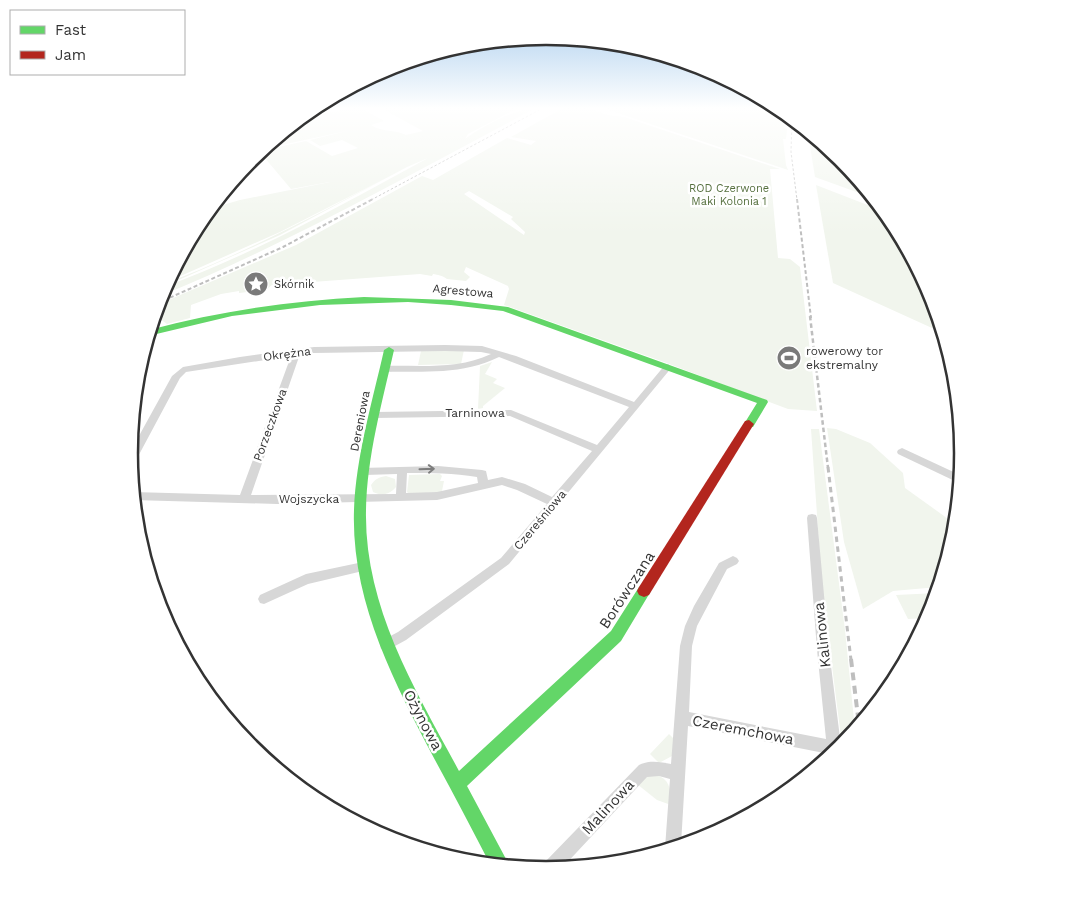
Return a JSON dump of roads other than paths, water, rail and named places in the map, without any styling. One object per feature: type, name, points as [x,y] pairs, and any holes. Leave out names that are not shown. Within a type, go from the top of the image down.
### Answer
[{"type":"street","name":"Agrestowa","points":[[156,330],[173,324],[253,310],[305,305],[375,301],[467,304],[505,309],[763,402]]},
{"type":"street","name":"Okrężna","points":[[138,446],[178,373],[189,369],[297,352],[470,348],[513,358],[635,406]]},
{"type":"street","name":"Dereniowa","points":[[361,499],[375,415],[389,350]]},
{"type":"street","name":"Porzeczkowa","points":[[244,499],[297,352]]},
{"type":"street","points":[[385,369],[466,366],[484,361],[498,354]]},
{"type":"street","name":"Czereśniowa","points":[[386,645],[402,636],[496,568],[513,552],[668,367]]},
{"type":"street","name":"Borówczana","points":[[457,784],[616,636],[763,402]]},
{"type":"street","name":"Tarninowa","points":[[375,415],[511,413],[598,450]]},
{"type":"street","points":[[902,452],[953,476]]},
{"type":"street","points":[[365,471],[433,469],[468,471],[482,474],[484,484]]},
{"type":"street","points":[[401,497],[402,470]]},
{"type":"street","name":"Wojszycka","points":[[140,496],[361,499],[437,496],[496,481],[509,483],[554,503]]},
{"type":"street","name":"Ożynowa","points":[[361,499],[360,531],[363,567],[377,623],[414,704],[496,858]]},
{"type":"street","name":"Kalinowa","points":[[812,518],[823,650],[834,741]]},
{"type":"street","name":"Czeremchowa","points":[[674,840],[686,646],[691,626],[723,566],[733,561]]},
{"type":"street","points":[[264,599],[306,579],[363,567]]},
{"type":"street","name":"Czeremchowa","points":[[682,718],[827,748]]},
{"type":"street","name":"Malinowa","points":[[558,861],[644,770],[659,769],[678,773]]},
{"type":"railway","points":[[371,200],[464,150]]},
{"type":"railway","points":[[791,150],[797,200]]},
{"type":"railway","points":[[168,298],[283,247],[373,199]]},
{"type":"railway","points":[[797,199],[811,318]]},
{"type":"railway","points":[[810,316],[828,468]]},
{"type":"railway","points":[[828,467],[851,660]]},
{"type":"railway","points":[[851,659],[858,715]]},
{"type":"place","name":"Skórnik","points":[[256,284]]},
{"type":"place","name":"rowerowy tor ekstremalny","points":[[789,358]]},
{"type":"park label","name":"ROD Czerwone Maki Kolonia 1","points":[[729,194]]}]
